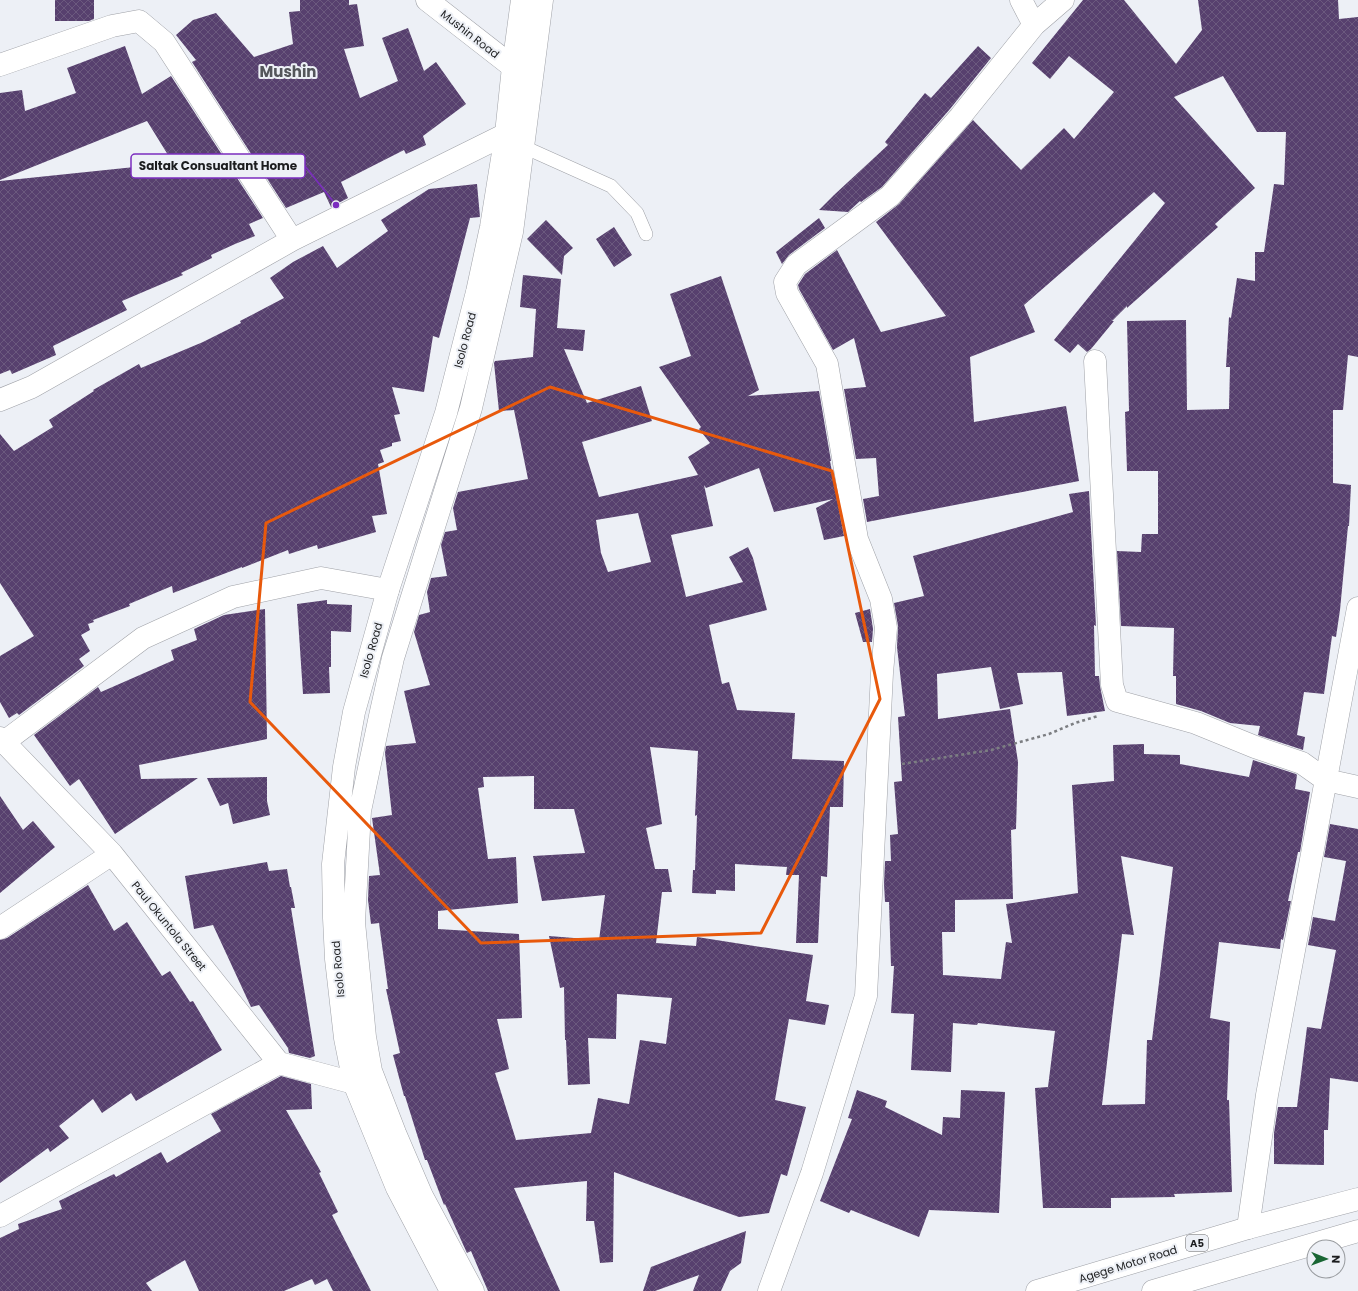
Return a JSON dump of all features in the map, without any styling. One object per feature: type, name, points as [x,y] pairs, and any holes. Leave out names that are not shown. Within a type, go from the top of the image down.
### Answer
[{"type":"main road","name":"Mushin Road","points":[[427,0],[513,67]]},
{"type":"main road","name":"Isolo Road","points":[[451,1291],[397,1188],[354,1083],[345,1038],[336,959],[333,864],[344,767],[349,737],[367,664],[388,590],[446,413],[467,333],[491,228],[506,134],[522,0]]},
{"type":"main road","name":"Isolo Road","points":[[473,1291],[422,1196],[371,1071],[365,1037],[354,922],[360,811],[382,709],[394,658],[471,408],[512,232],[542,0]]},
{"type":"main road","points":[[1021,0],[1034,25]]},
{"type":"main road","points":[[769,1291],[812,1174],[866,996],[882,674],[886,628],[881,600],[857,539],[827,364],[787,293],[785,282],[796,265],[890,196],[960,117],[1034,25],[1063,0]]},
{"type":"main road","points":[[0,65],[112,26],[139,21],[164,42],[292,240]]},
{"type":"main road","points":[[0,400],[32,387],[292,240],[506,134]]},
{"type":"main road","points":[[1096,361],[1112,685],[1117,701],[1196,723],[1255,747],[1302,763],[1326,780],[1358,787]]},
{"type":"main road","points":[[2,740],[143,638],[233,597],[321,578],[388,590]]},
{"type":"main road","points":[[1248,1228],[1267,1095],[1358,608]]},
{"type":"main road","name":"Paul Okuntola Street","points":[[2,740],[112,854],[279,1063]]},
{"type":"main road","points":[[0,928],[112,854]]},
{"type":"main road","points":[[0,1216],[279,1063],[354,1083]]},
{"type":"main road","name":"Agege Motor Road","points":[[1037,1291],[1248,1228],[1358,1199]]},
{"type":"main road","points":[[1153,1291],[1358,1231]]},
{"type":"lane","points":[[524,147],[611,186],[637,213],[646,234]]},
{"type":"path","points":[[878,768],[991,750],[1049,734],[1075,723],[1131,706]]},
{"type":"highlighted area","points":[[550,387],[832,471],[880,699],[761,933],[481,943],[250,702],[266,523]]},
{"type":"building","points":[[55,0],[94,0],[94,19],[89,21],[55,21]]},
{"type":"building","points":[[300,0],[349,0],[349,5],[357,4],[364,46],[344,49],[360,98],[398,81],[382,38],[408,28],[424,71],[436,62],[466,104],[423,136],[426,145],[406,154],[404,150],[341,182],[348,198],[331,207],[324,192],[286,208],[192,62],[196,60],[176,35],[193,20],[216,13],[254,57],[293,44],[289,12],[300,11]]},
{"type":"building","points":[[1083,0],[1124,0],[1176,64],[1202,30],[1198,0],[1338,0],[1339,19],[1358,17],[1358,357],[1348,355],[1343,410],[1333,410],[1333,483],[1351,485],[1349,526],[1336,637],[1332,636],[1324,694],[1304,692],[1297,735],[1305,737],[1303,750],[1258,735],[1260,726],[1230,723],[1201,711],[1176,704],[1176,676],[1173,676],[1174,628],[1121,626],[1117,551],[1141,552],[1142,534],[1158,534],[1158,471],[1127,471],[1125,412],[1129,411],[1127,321],[1186,320],[1187,410],[1229,409],[1230,367],[1226,367],[1229,317],[1231,318],[1237,278],[1255,281],[1255,252],[1264,252],[1274,184],[1284,185],[1286,132],[1257,132],[1223,76],[1174,97],[1255,188],[1215,224],[1218,227],[1127,308],[1127,306],[1112,321],[1114,321],[1087,352],[1078,344],[1070,353],[1054,340],[1165,203],[1154,192],[1024,305],[1035,332],[970,357],[974,422],[1066,406],[1079,481],[867,522],[863,499],[879,496],[876,458],[856,459],[844,389],[866,387],[854,338],[833,350],[798,285],[805,274],[837,250],[881,332],[946,316],[876,222],[899,204],[973,120],[1021,170],[1064,128],[1074,139],[1114,92],[1069,56],[1050,79],[1032,63]]},
{"type":"building","points":[[125,46],[142,94],[171,76],[263,218],[249,224],[255,236],[211,255],[212,258],[181,273],[183,275],[122,301],[127,310],[53,346],[56,355],[12,374],[10,370],[0,374],[0,181],[173,163],[147,121],[0,180],[0,93],[22,90],[25,111],[76,93],[67,68]]},
{"type":"building","points":[[978,46],[991,58],[950,109],[882,187],[861,202],[860,201],[848,212],[819,210],[888,145],[885,142],[925,93],[931,98]]},
{"type":"building","points":[[477,184],[480,217],[470,218],[439,338],[433,336],[424,392],[392,387],[400,414],[394,415],[401,441],[392,443],[392,446],[380,450],[384,462],[378,464],[387,514],[372,516],[376,532],[318,549],[317,545],[289,554],[288,550],[173,593],[172,586],[129,604],[130,606],[93,620],[94,622],[88,624],[90,630],[81,635],[90,651],[79,659],[84,666],[19,715],[17,713],[9,718],[0,702],[0,656],[34,636],[0,583],[0,434],[14,451],[53,427],[49,420],[94,391],[93,390],[139,364],[141,368],[203,342],[241,323],[240,321],[284,298],[270,278],[293,262],[323,246],[337,268],[388,231],[381,220],[429,189]]},
{"type":"building","points":[[819,218],[825,228],[789,255],[782,264],[776,252]]},
{"type":"building","points":[[546,220],[573,248],[564,256],[562,275],[527,239]]},
{"type":"building","points":[[614,227],[632,255],[614,267],[596,239]]},
{"type":"building","points":[[523,275],[561,279],[557,328],[585,330],[583,351],[564,349],[587,403],[641,386],[652,421],[582,442],[599,497],[698,475],[688,457],[710,443],[699,429],[701,427],[659,367],[691,356],[670,294],[721,276],[759,390],[748,396],[819,391],[844,536],[824,540],[816,508],[833,499],[774,512],[759,468],[706,488],[704,485],[713,526],[671,535],[686,597],[743,582],[729,557],[748,547],[753,558],[767,610],[709,625],[722,684],[729,682],[737,710],[795,713],[792,759],[844,761],[843,807],[830,807],[827,877],[821,876],[818,943],[796,943],[799,875],[786,875],[787,867],[735,864],[735,891],[716,890],[716,894],[692,893],[693,870],[695,870],[697,815],[695,816],[698,751],[650,747],[662,824],[646,828],[655,869],[668,869],[672,892],[662,892],[656,943],[696,946],[697,937],[813,955],[806,1001],[829,1005],[825,1025],[789,1019],[775,1100],[806,1107],[787,1176],[781,1174],[769,1213],[739,1217],[614,1172],[613,1262],[600,1263],[594,1221],[586,1221],[587,1181],[514,1188],[560,1291],[488,1291],[471,1251],[467,1253],[466,1251],[445,1204],[444,1205],[427,1160],[425,1160],[404,1096],[393,1055],[400,1053],[386,989],[388,989],[379,923],[371,924],[368,900],[369,876],[380,875],[372,818],[392,815],[385,753],[386,746],[416,743],[404,691],[430,685],[414,632],[419,615],[430,612],[427,592],[431,578],[447,576],[441,545],[445,532],[457,530],[453,508],[458,492],[528,479],[514,410],[499,411],[494,363],[495,361],[533,357],[536,309],[520,307]],"holes":[[[638,513],[651,562],[608,572],[601,553],[596,520]],[[534,776],[534,809],[574,809],[585,853],[533,856],[542,901],[605,895],[599,940],[549,936],[560,988],[564,987],[568,1085],[590,1084],[588,1038],[616,1039],[617,994],[672,998],[666,1044],[640,1040],[629,1104],[598,1098],[591,1133],[516,1140],[495,1073],[509,1069],[497,1019],[522,1018],[519,934],[438,929],[438,911],[518,903],[516,857],[488,859],[478,788],[484,787],[483,777]]]},
{"type":"building","points":[[1089,491],[1096,626],[1094,625],[1095,676],[1099,676],[1105,711],[1067,716],[1062,672],[1017,673],[1023,704],[1000,709],[991,667],[937,674],[938,719],[1010,709],[1018,762],[1016,829],[1011,830],[1013,899],[955,900],[955,932],[942,932],[943,975],[1001,979],[1006,942],[1012,943],[1006,904],[1078,893],[1072,785],[1114,781],[1113,745],[1144,744],[1144,754],[1180,755],[1180,764],[1249,777],[1253,760],[1296,774],[1295,789],[1310,792],[1300,852],[1298,852],[1288,901],[1291,901],[1283,940],[1281,939],[1280,949],[1219,942],[1210,1018],[1230,1022],[1227,1100],[1229,1100],[1232,1192],[1174,1194],[1175,1197],[1111,1198],[1111,1208],[1043,1208],[1035,1088],[1048,1087],[1055,1031],[978,1023],[977,1025],[953,1023],[951,1072],[911,1070],[914,1014],[891,1013],[894,966],[891,966],[889,902],[885,902],[885,861],[891,861],[890,835],[898,834],[894,782],[902,781],[898,717],[905,716],[897,647],[898,626],[894,603],[924,596],[913,556],[1073,512],[1069,494]],"holes":[[[1121,856],[1173,867],[1152,1040],[1147,1040],[1145,1104],[1102,1105],[1122,934],[1134,935]]]},
{"type":"building","points":[[327,600],[327,604],[352,605],[351,632],[331,631],[331,667],[329,667],[330,693],[303,694],[297,604]]},
{"type":"building","points":[[265,609],[267,739],[139,765],[141,779],[198,778],[115,834],[79,779],[70,786],[34,735],[98,687],[101,692],[174,660],[171,650],[197,640],[194,629],[224,615]]},
{"type":"building","points":[[870,609],[873,629],[872,642],[863,642],[855,613]]},
{"type":"building","points":[[267,777],[267,801],[270,815],[233,824],[228,803],[220,806],[207,778]]},
{"type":"building","points":[[0,796],[23,830],[33,821],[55,847],[0,893]]},
{"type":"building","points":[[1330,824],[1358,829],[1358,1082],[1330,1078],[1328,1130],[1324,1130],[1324,1165],[1274,1164],[1274,1133],[1278,1107],[1297,1107],[1307,1027],[1321,1029],[1336,950],[1308,945],[1313,917],[1335,921],[1346,861],[1324,857]]},
{"type":"building","points":[[267,862],[269,871],[287,869],[291,887],[295,908],[291,908],[315,1056],[310,1058],[289,1053],[288,1048],[259,1005],[251,1007],[213,925],[194,929],[185,876]]},
{"type":"building","points":[[88,885],[114,931],[127,922],[162,976],[170,971],[190,1002],[193,1001],[222,1050],[136,1101],[131,1093],[102,1113],[93,1099],[59,1126],[69,1138],[50,1152],[48,1148],[0,1183],[0,940],[7,938]]},
{"type":"building","points":[[281,1076],[311,1084],[312,1109],[286,1110],[321,1172],[319,1173],[338,1212],[332,1215],[371,1291],[333,1291],[327,1279],[315,1285],[312,1279],[284,1291],[199,1291],[185,1260],[146,1283],[152,1291],[0,1291],[0,1238],[19,1229],[18,1224],[62,1209],[59,1201],[114,1174],[116,1177],[161,1152],[167,1163],[221,1131],[211,1114]]},
{"type":"building","points":[[857,1090],[887,1101],[885,1107],[942,1135],[943,1117],[960,1118],[961,1090],[1005,1092],[999,1213],[929,1210],[919,1237],[851,1210],[849,1213],[820,1201],[852,1119],[848,1118]]},
{"type":"building","points":[[746,1231],[741,1263],[730,1271],[721,1291],[693,1291],[699,1275],[655,1291],[643,1291],[651,1267]]},
{"type":"place","name":"Saltak Consualtant Home","points":[[336,205]]},
{"type":"district","name":"Mushin","points":[[288,72]]}]
